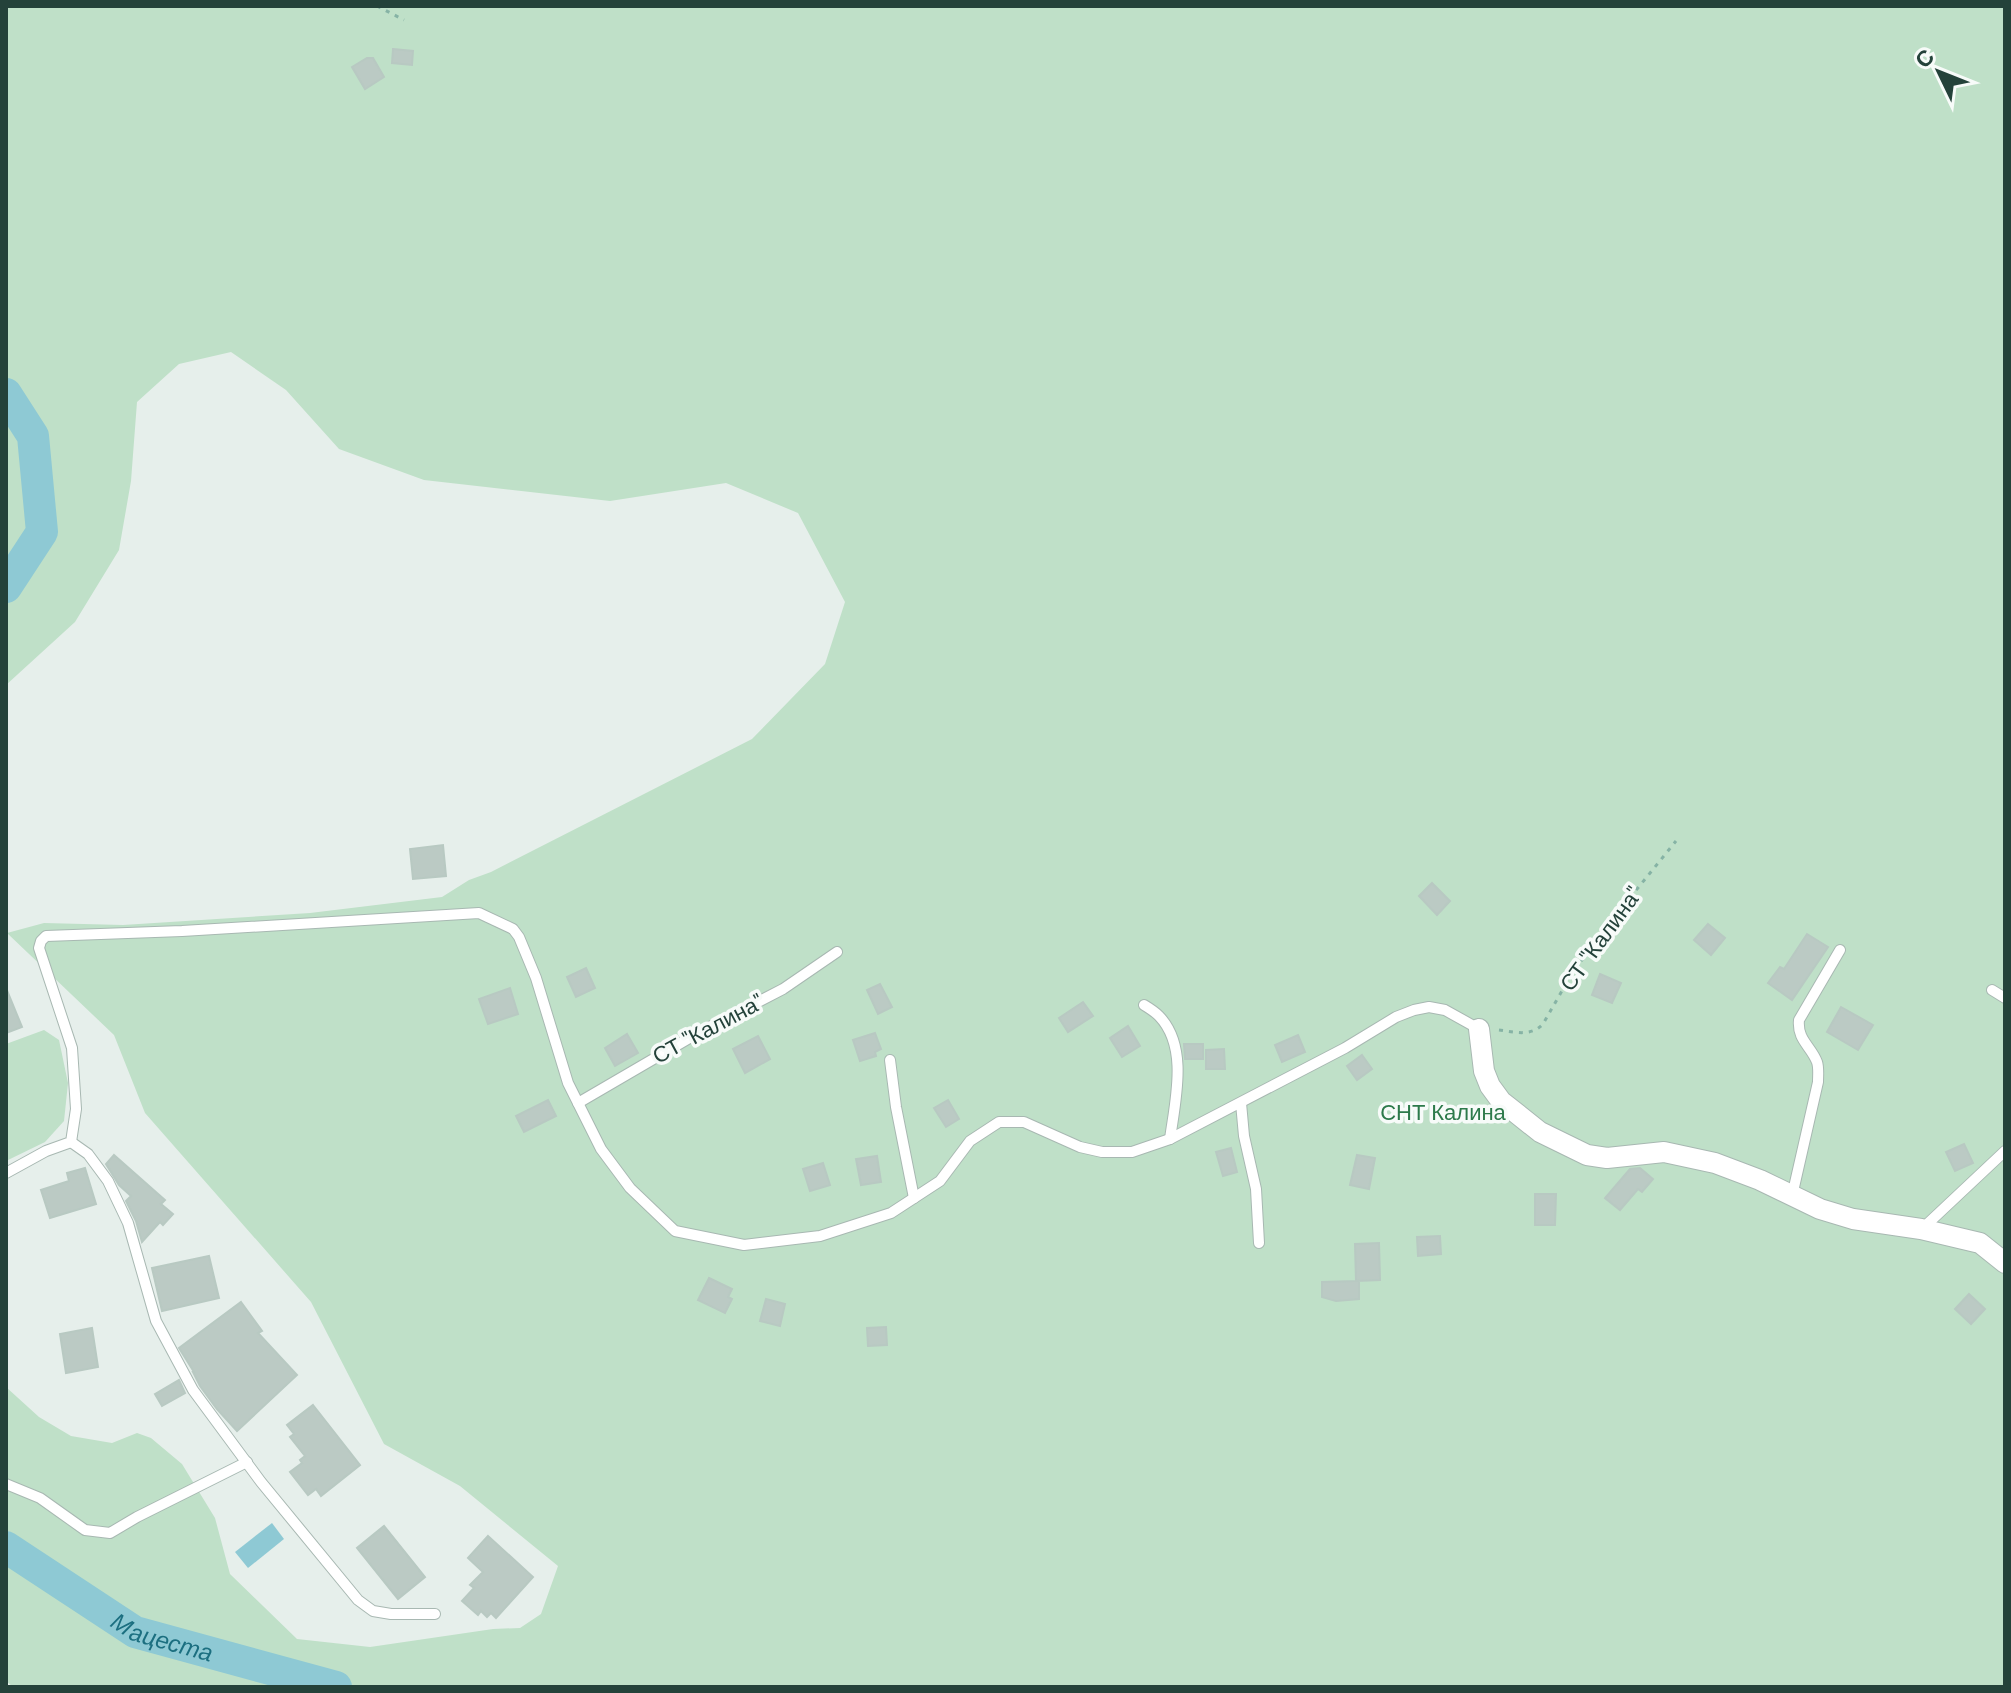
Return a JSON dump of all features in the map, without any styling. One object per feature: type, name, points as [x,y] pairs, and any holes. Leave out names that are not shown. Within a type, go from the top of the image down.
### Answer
[{"type":"street","points":[[1479,1029],[1484,1071],[1501,1101],[1540,1132],[1587,1155],[1607,1158],[1664,1152],[1715,1163],[1760,1180],[1820,1209],[1853,1219],[1921,1229],[1980,1243],[2005,1263]]},
{"type":"lane","points":[[71,1142],[76,1109],[72,1048],[39,948],[46,936],[479,913],[513,929],[519,937],[536,978],[568,1083],[601,1149],[630,1188],[675,1231],[744,1245],[820,1236],[891,1213],[940,1181],[970,1141],[999,1122],[1024,1122],[1080,1147],[1102,1152],[1132,1152],[1170,1139],[1414,1010],[1429,1007],[1445,1010],[1479,1029]]},
{"type":"lane","points":[[1792,1196],[1819,1071],[1817,1061],[1801,1038],[1799,1020],[1840,950]]},
{"type":"lane","name":"СТ \"Калина\"","points":[[578,1103],[698,1033],[783,989],[837,952]]},
{"type":"lane","points":[[1992,990],[2005,998]]},
{"type":"lane","points":[[1144,1005],[1160,1017],[1170,1032],[1178,1060],[1170,1139]]},
{"type":"lane","points":[[890,1060],[914,1198]]},
{"type":"lane","points":[[1241,1103],[1244,1136],[1256,1189],[1259,1243]]},
{"type":"lane","points":[[6,1173],[46,1151],[71,1142]]},
{"type":"lane","points":[[71,1142],[88,1154],[108,1181],[128,1223],[156,1321],[193,1390],[247,1462],[358,1600],[373,1611],[435,1614]]},
{"type":"lane","points":[[1921,1229],[2005,1151]]},
{"type":"lane","points":[[6,1484],[40,1498],[85,1530],[110,1533],[247,1462]]},
{"type":"path","points":[[377,6],[404,20]]},
{"type":"path","name":"СТ \"Калина\"","points":[[1479,1029],[1536,1031],[1579,964],[1676,841]]},
{"type":"green space","name":"СНТ Калина","points":[[6,6],[2005,6],[2005,1687],[13,1687],[6,1681],[6,1387],[39,1417],[71,1436],[112,1443],[137,1433],[151,1438],[182,1464],[215,1518],[230,1574],[297,1639],[370,1647],[493,1629],[520,1628],[541,1614],[558,1566],[460,1486],[384,1444],[311,1302],[145,1113],[114,1035],[7,933],[44,923],[123,925],[310,913],[442,897],[469,880],[491,872],[752,739],[825,664],[845,602],[798,513],[726,483],[610,501],[424,480],[339,449],[286,390],[231,352],[179,364],[137,402],[131,481],[119,550],[75,622],[6,685]]},
{"type":"green space","points":[[44,1030],[59,1040],[68,1083],[64,1121],[45,1142],[6,1161],[6,1044]]},
{"type":"water","points":[[272,1523],[284,1539],[248,1568],[235,1552]]},
{"type":"building","points":[[393,49],[413,51],[412,65],[392,63]]},
{"type":"building","points":[[373,58],[384,77],[365,89],[352,67]]},
{"type":"building","points":[[443,845],[446,876],[413,879],[410,849]]},
{"type":"building","points":[[1432,883],[1450,901],[1437,915],[1419,896]]},
{"type":"building","points":[[1708,924],[1725,938],[1711,955],[1694,940]]},
{"type":"building","points":[[1807,934],[1828,947],[1792,1000],[1768,983],[1780,967],[1784,969]]},
{"type":"building","points":[[586,968],[595,988],[576,997],[567,977]]},
{"type":"building","points":[[1600,974],[1621,983],[1612,1003],[1592,995]]},
{"type":"building","points":[[880,984],[892,1007],[878,1014],[867,990]]},
{"type":"building","points":[[6,988],[22,1027],[6,1033]]},
{"type":"building","points":[[510,988],[518,1014],[488,1024],[479,999]]},
{"type":"building","points":[[1083,1002],[1093,1016],[1068,1032],[1059,1018]]},
{"type":"building","points":[[1841,1007],[1873,1025],[1858,1050],[1827,1032]]},
{"type":"building","points":[[1128,1026],[1140,1046],[1122,1057],[1110,1038]]},
{"type":"building","points":[[875,1033],[881,1049],[875,1052],[876,1056],[860,1061],[853,1040]]},
{"type":"building","points":[[627,1034],[638,1053],[615,1066],[605,1048]]},
{"type":"building","points":[[1298,1035],[1305,1052],[1282,1062],[1275,1045]]},
{"type":"building","points":[[758,1036],[770,1059],[745,1073],[733,1049]]},
{"type":"building","points":[[1184,1044],[1203,1044],[1203,1059],[1185,1059]]},
{"type":"building","points":[[1224,1049],[1225,1069],[1206,1069],[1206,1050]]},
{"type":"building","points":[[1362,1055],[1372,1069],[1357,1080],[1347,1066]]},
{"type":"building","points":[[548,1100],[556,1116],[524,1132],[516,1116]]},
{"type":"building","points":[[948,1100],[959,1119],[946,1127],[934,1108]]},
{"type":"building","points":[[1964,1144],[1973,1163],[1955,1171],[1946,1152]]},
{"type":"building","points":[[1231,1148],[1237,1172],[1223,1176],[1216,1152]]},
{"type":"building","points":[[114,1155],[165,1200],[161,1204],[173,1214],[163,1225],[160,1222],[142,1242],[126,1201],[131,1196],[119,1185],[106,1164]]},
{"type":"building","points":[[1357,1155],[1375,1158],[1369,1189],[1350,1185]]},
{"type":"building","points":[[877,1156],[881,1182],[861,1185],[856,1159]]},
{"type":"building","points":[[823,1163],[830,1185],[810,1191],[803,1169]]},
{"type":"building","points":[[85,1168],[96,1204],[50,1218],[41,1190],[69,1181],[67,1173]]},
{"type":"building","points":[[1640,1168],[1653,1179],[1642,1192],[1638,1189],[1620,1210],[1605,1198],[1630,1169]]},
{"type":"building","points":[[1535,1194],[1556,1194],[1555,1225],[1535,1225]]},
{"type":"building","points":[[1440,1236],[1441,1254],[1418,1256],[1417,1237]]},
{"type":"building","points":[[1379,1243],[1380,1280],[1356,1281],[1355,1244]]},
{"type":"building","points":[[209,1256],[219,1298],[162,1311],[152,1268]]},
{"type":"building","points":[[709,1278],[732,1289],[728,1297],[732,1299],[725,1313],[698,1300]]},
{"type":"building","points":[[1359,1281],[1359,1299],[1336,1301],[1322,1297],[1322,1282]]},
{"type":"building","points":[[1969,1294],[1985,1309],[1971,1324],[1955,1309]]},
{"type":"building","points":[[766,1299],[785,1304],[780,1326],[760,1321]]},
{"type":"building","points":[[241,1302],[262,1331],[258,1333],[297,1375],[237,1431],[200,1386],[179,1348]]},
{"type":"building","points":[[886,1327],[887,1345],[868,1346],[867,1328]]},
{"type":"building","points":[[92,1328],[98,1367],[66,1373],[60,1334]]},
{"type":"building","points":[[179,1380],[185,1393],[162,1406],[155,1394]]},
{"type":"building","points":[[313,1405],[360,1465],[321,1496],[316,1489],[308,1495],[290,1472],[302,1463],[300,1460],[305,1456],[290,1437],[294,1434],[287,1425]]},
{"type":"building","points":[[384,1526],[425,1577],[398,1599],[357,1548]]},
{"type":"building","points":[[488,1536],[533,1577],[496,1618],[491,1613],[487,1617],[481,1611],[478,1615],[462,1601],[474,1588],[470,1585],[483,1572],[468,1558]]},
{"type":"waterway","name":"Мацеста","points":[[6,394],[33,436],[42,532],[6,587]]},
{"type":"waterway","name":"Мацеста","points":[[6,1547],[135,1632],[336,1687]]}]
